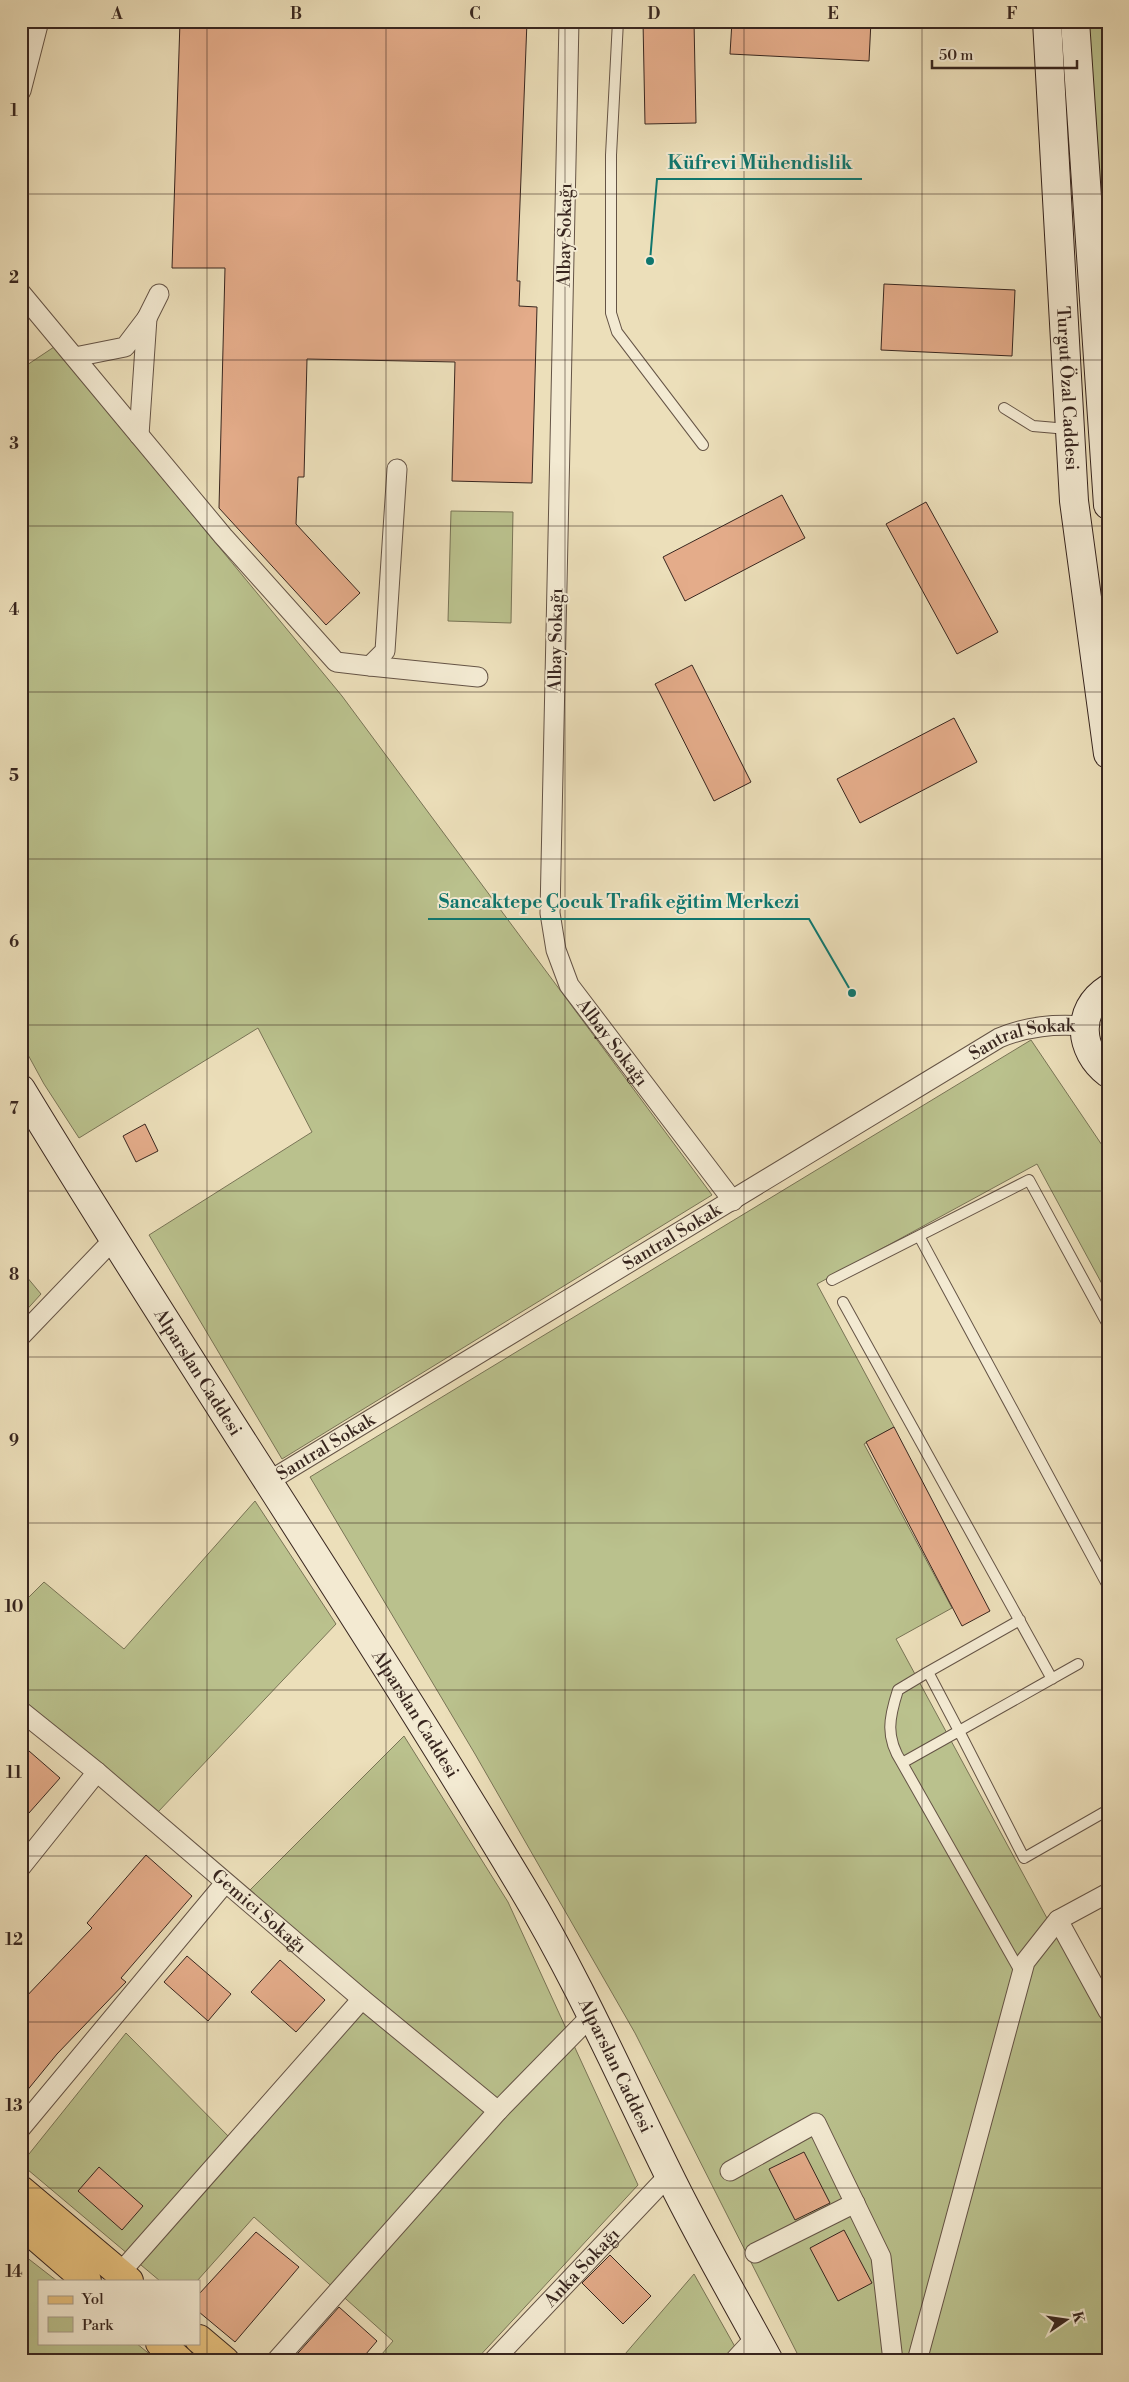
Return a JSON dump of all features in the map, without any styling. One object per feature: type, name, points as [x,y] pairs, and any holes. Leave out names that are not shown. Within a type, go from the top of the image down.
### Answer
[{"type":"main road","points":[[21,2190],[125,2277]]},
{"type":"main road","points":[[21,2224],[86,2280]]},
{"type":"main road","points":[[200,2340],[225,2361]]},
{"type":"main road","points":[[161,2344],[180,2361]]},
{"type":"street","points":[[23,81],[39,21]]},
{"type":"street","name":"Albay Sokağı","points":[[569,21],[550,913],[556,950],[569,985],[733,1201]]},
{"type":"street","name":"Turgut Özal Caddesi","points":[[1047,21],[1070,430],[1097,503]]},
{"type":"street","name":"Turgut Özal Caddesi","points":[[1075,21],[1108,754]]},
{"type":"street","points":[[21,293],[223,536],[336,662],[478,677]]},
{"type":"street","points":[[75,357],[125,346],[147,318],[159,294]]},
{"type":"street","points":[[139,435],[147,318]]},
{"type":"street","points":[[370,666],[385,651],[397,470]]},
{"type":"street","points":[[1108,989],[1100,994],[1090,1007],[1084,1026],[1084,1037],[1088,1052],[1097,1065],[1108,1073]]},
{"type":"street","name":"Santral Sokak","points":[[269,1481],[999,1038],[1018,1030],[1040,1026],[1084,1026]]},
{"type":"street","name":"Alparslan Caddesi","points":[[21,1090],[113,1240],[269,1481],[524,1890],[592,2015],[669,2175],[762,2349]]},
{"type":"street","points":[[21,1336],[113,1240]]},
{"type":"street","name":"Gemici Sokağı","points":[[21,1711],[97,1772],[225,1883],[498,2112]]},
{"type":"street","points":[[21,1866],[97,1772]]},
{"type":"street","points":[[21,2128],[225,1883]]},
{"type":"street","points":[[917,2361],[1025,1962],[1058,1920],[1108,1894]]},
{"type":"street","points":[[1058,1920],[1108,2011]]},
{"type":"street","points":[[125,2277],[362,1999]]},
{"type":"street","points":[[276,2361],[498,2112],[592,2015]]},
{"type":"street","points":[[730,2170],[816,2123],[881,2258],[893,2361]]},
{"type":"street","name":"Anka Sokağı","points":[[494,2361],[669,2175]]},
{"type":"street","points":[[755,2253],[855,2203]]},
{"type":"street","points":[[734,2361],[762,2349]]},
{"type":"lane","points":[[618,21],[611,155],[611,313],[617,332],[704,445]]},
{"type":"lane","points":[[1004,408],[1033,426],[1070,430]]},
{"type":"lane","points":[[832,1280],[1029,1180],[1108,1325]]},
{"type":"lane","points":[[919,1236],[1108,1586]]},
{"type":"lane","points":[[843,1302],[1052,1679]]},
{"type":"lane","points":[[1020,1620],[898,1690],[890,1718],[892,1748],[1022,1974]]},
{"type":"lane","points":[[902,1763],[1078,1664]]},
{"type":"lane","points":[[928,1672],[1024,1858],[1108,1810]]},
{"type":"green space","points":[[1078,23],[1108,28],[1108,362]]},
{"type":"green space","points":[[54,347],[342,696],[712,1195],[282,1459],[149,1235],[312,1132],[258,1028],[79,1138],[44,1084],[21,1042],[21,369]]},
{"type":"green space","points":[[451,511],[513,512],[511,623],[448,621]]},
{"type":"green space","points":[[1031,1040],[1108,1154],[1108,1295],[1037,1164],[817,1284],[894,1427],[864,1444],[952,1608],[896,1639],[1108,2031],[1108,2361],[801,2361],[635,2033],[475,1754],[310,1477]]},
{"type":"green space","points":[[21,1270],[41,1294],[21,1316]]},
{"type":"green space","points":[[255,1501],[336,1624],[158,1812],[21,1700],[21,1605],[44,1582],[124,1649]]},
{"type":"green space","points":[[404,1736],[508,1902],[638,2185],[475,2361],[376,2361],[393,2341],[254,2217],[198,2280],[159,2280],[21,2164],[126,2033],[241,2149],[373,1997],[247,1893]]},
{"type":"green space","points":[[21,2253],[56,2280],[38,2280],[38,2344],[137,2344],[158,2361],[21,2361]]},
{"type":"green space","points":[[694,2274],[743,2361],[619,2361]]},
{"type":"building","points":[[180,21],[527,21],[517,281],[520,281],[519,306],[537,307],[532,483],[452,481],[455,362],[307,359],[304,477],[298,477],[296,524],[360,593],[326,625],[219,508],[225,268],[172,268]]},
{"type":"building","points":[[643,21],[694,21],[696,123],[645,124]]},
{"type":"building","points":[[732,21],[871,21],[869,61],[730,54]]},
{"type":"building","points":[[884,284],[1015,290],[1012,356],[881,350]]},
{"type":"building","points":[[782,495],[805,538],[685,601],[663,557]]},
{"type":"building","points":[[926,502],[998,632],[957,654],[886,524]]},
{"type":"building","points":[[692,665],[751,782],[714,801],[655,684]]},
{"type":"building","points":[[954,718],[977,762],[860,823],[837,779]]},
{"type":"building","points":[[145,1124],[158,1151],[136,1162],[123,1136]]},
{"type":"building","points":[[894,1427],[990,1611],[962,1626],[866,1442]]},
{"type":"building","points":[[21,1744],[60,1778],[21,1822]]},
{"type":"building","points":[[146,1855],[192,1896],[121,1978],[126,1982],[57,2054],[21,2098],[21,2002],[92,1928],[87,1923]]},
{"type":"building","points":[[187,1956],[231,1994],[208,2021],[164,1982]]},
{"type":"building","points":[[280,1960],[325,2000],[296,2032],[251,1992]]},
{"type":"building","points":[[804,2152],[830,2203],[795,2220],[769,2169]]},
{"type":"building","points":[[99,2167],[143,2206],[122,2230],[78,2191]]},
{"type":"building","points":[[844,2230],[872,2283],[838,2301],[810,2248]]},
{"type":"building","points":[[256,2232],[299,2267],[235,2342],[200,2313],[200,2293]]},
{"type":"building","points":[[610,2255],[651,2296],[623,2324],[582,2283]]},
{"type":"building","points":[[339,2307],[377,2341],[360,2361],[291,2361]]},
{"type":"place","name":"Küfrevi Mühendislik","points":[[650,261]]},
{"type":"place","name":"Sancaktepe Çocuk Trafik eğitim Merkezi","points":[[852,993]]}]
